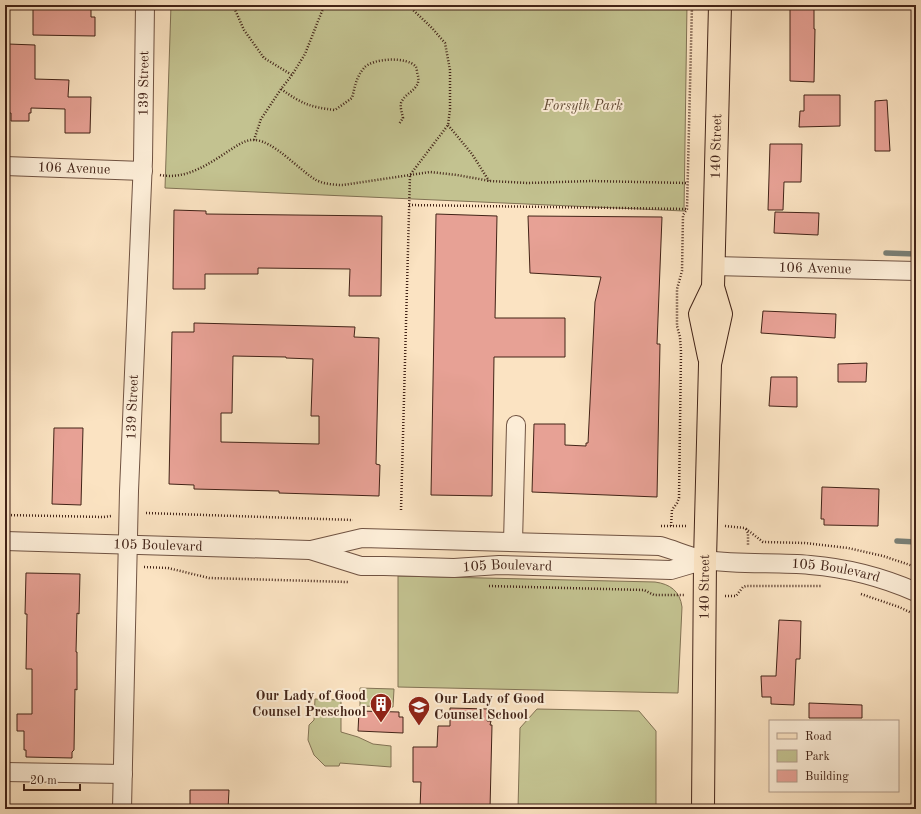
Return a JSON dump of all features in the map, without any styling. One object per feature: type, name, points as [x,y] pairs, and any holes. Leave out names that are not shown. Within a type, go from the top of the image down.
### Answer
[{"type":"main road","name":"140 Street","points":[[702,809],[705,560],[710,364],[700,314],[714,277],[720,5]]},
{"type":"street","name":"139 Street","points":[[122,809],[127,544],[143,171],[145,5]]},
{"type":"street","name":"106 Avenue","points":[[5,166],[143,171]]},
{"type":"street","name":"106 Avenue","points":[[714,277],[916,271]]},
{"type":"street","points":[[513,542],[516,425]]},
{"type":"street","name":"105 Boulevard","points":[[5,541],[310,550],[362,538],[660,546],[705,560],[809,565],[842,569],[870,575],[902,585],[916,592]]},
{"type":"street","name":"105 Boulevard","points":[[310,550],[361,566],[454,568],[499,565],[671,570],[705,560]]},
{"type":"street","points":[[5,772],[123,774]]},
{"type":"path","points":[[233,5],[244,30],[264,58],[292,75]]},
{"type":"path","points":[[254,140],[261,119],[305,54],[324,6],[328,5]]},
{"type":"path","points":[[401,510],[410,175],[448,125],[450,109],[450,70],[445,43],[409,5]]},
{"type":"path","points":[[671,526],[672,510],[677,503],[678,498],[682,352],[677,326],[677,289],[682,271],[683,215],[687,209],[692,5]]},
{"type":"path","points":[[281,89],[297,101],[316,108],[335,110],[352,98],[357,78],[366,66],[377,62],[393,60],[407,61],[415,67],[419,79],[416,88],[403,99],[400,105],[403,118],[399,124]]},
{"type":"path","points":[[448,125],[472,154],[490,181]]},
{"type":"path","points":[[143,171],[164,175],[182,175],[210,164],[242,142],[254,140],[260,141],[275,149],[316,180],[324,183],[343,185],[430,172],[490,181],[528,183],[592,181],[687,183]]},
{"type":"path","points":[[409,205],[687,209]]},
{"type":"path","points":[[5,515],[104,517],[113,515]]},
{"type":"path","points":[[660,526],[678,526]]},
{"type":"path","points":[[745,528],[748,533],[747,548]]},
{"type":"path","points":[[729,596],[736,596],[743,587],[746,586],[828,586]]},
{"type":"path","points":[[670,587],[670,595]]},
{"type":"path","points":[[858,593],[916,615]]},
{"type":"green space","name":"Forsyth Park","points":[[171,5],[687,5],[684,211],[165,188]]},
{"type":"green space","points":[[398,576],[655,582],[665,584],[677,593],[682,607],[678,693],[398,687]]},
{"type":"green space","points":[[360,688],[394,689],[393,707],[360,706]]},
{"type":"green space","points":[[315,699],[341,700],[341,732],[358,737],[373,744],[391,746],[391,767],[340,763],[339,766],[325,766],[314,755],[308,740],[309,725],[314,720]]},
{"type":"green space","points":[[537,709],[639,711],[656,731],[656,809],[518,809],[520,728]]},
{"type":"building","points":[[37,5],[86,5],[86,8],[91,8],[91,17],[95,17],[95,36],[33,35],[33,7],[37,7]]},
{"type":"building","points":[[790,5],[814,5],[814,82],[790,81]]},
{"type":"building","points":[[8,44],[35,45],[35,79],[69,80],[68,97],[91,97],[90,133],[65,133],[65,109],[31,108],[31,113],[29,113],[29,121],[11,121],[11,113],[9,113]]},
{"type":"building","points":[[804,95],[840,95],[840,126],[799,127],[800,111],[804,111]]},
{"type":"building","points":[[887,100],[890,151],[875,151],[875,101]]},
{"type":"building","points":[[770,144],[802,144],[801,182],[784,182],[783,210],[768,210]]},
{"type":"building","points":[[174,210],[206,211],[206,214],[382,216],[381,296],[349,296],[350,269],[258,268],[258,274],[205,274],[205,289],[173,289]]},
{"type":"building","points":[[775,212],[819,213],[818,235],[774,233]]},
{"type":"building","points":[[436,214],[497,216],[495,318],[565,318],[565,357],[494,357],[492,496],[431,495]]},
{"type":"building","points":[[528,216],[662,217],[657,344],[660,344],[657,497],[532,492],[534,424],[565,424],[565,445],[586,446],[586,443],[588,443],[595,302],[601,277],[530,273]]},
{"type":"building","points":[[763,311],[836,314],[835,338],[761,333]]},
{"type":"building","points":[[194,323],[355,327],[354,337],[379,338],[376,464],[380,465],[379,496],[279,493],[279,491],[194,489],[194,485],[169,484],[172,332],[194,332]],"holes":[[[233,356],[313,359],[311,416],[319,416],[319,444],[221,442],[221,413],[232,413]]]},
{"type":"building","points":[[867,363],[866,382],[838,382],[838,364]]},
{"type":"building","points":[[771,377],[797,377],[797,407],[769,406]]},
{"type":"building","points":[[54,428],[83,428],[81,505],[52,504]]},
{"type":"building","points":[[822,487],[879,489],[878,526],[824,525],[824,519],[821,519]]},
{"type":"building","points":[[26,573],[80,574],[79,614],[77,613],[77,690],[75,689],[74,750],[72,752],[72,758],[26,757],[26,750],[24,750],[24,731],[17,731],[17,714],[32,714],[32,669],[26,669]]},
{"type":"building","points":[[779,620],[801,621],[800,659],[796,659],[794,705],[771,704],[771,697],[762,697],[761,676],[776,676]]},
{"type":"building","points":[[809,703],[862,705],[862,718],[809,718]]},
{"type":"building","points":[[450,708],[487,709],[487,721],[491,721],[490,725],[492,725],[490,809],[420,809],[421,782],[413,782],[413,747],[437,747],[438,726],[450,726]]},
{"type":"building","name":"Our Lady of Good Counsel Preschool","points":[[359,711],[399,712],[399,717],[403,717],[403,733],[358,731]]},
{"type":"building","points":[[190,790],[229,790],[228,809],[190,809]]},
{"type":"waterway","points":[[886,253],[916,254]]},
{"type":"waterway","points":[[897,541],[916,542]]},
{"type":"place","name":"Our Lady of Good Counsel Preschool","points":[[381,724]]},
{"type":"place","name":"Our Lady of Good Counsel School","points":[[419,726]]}]
